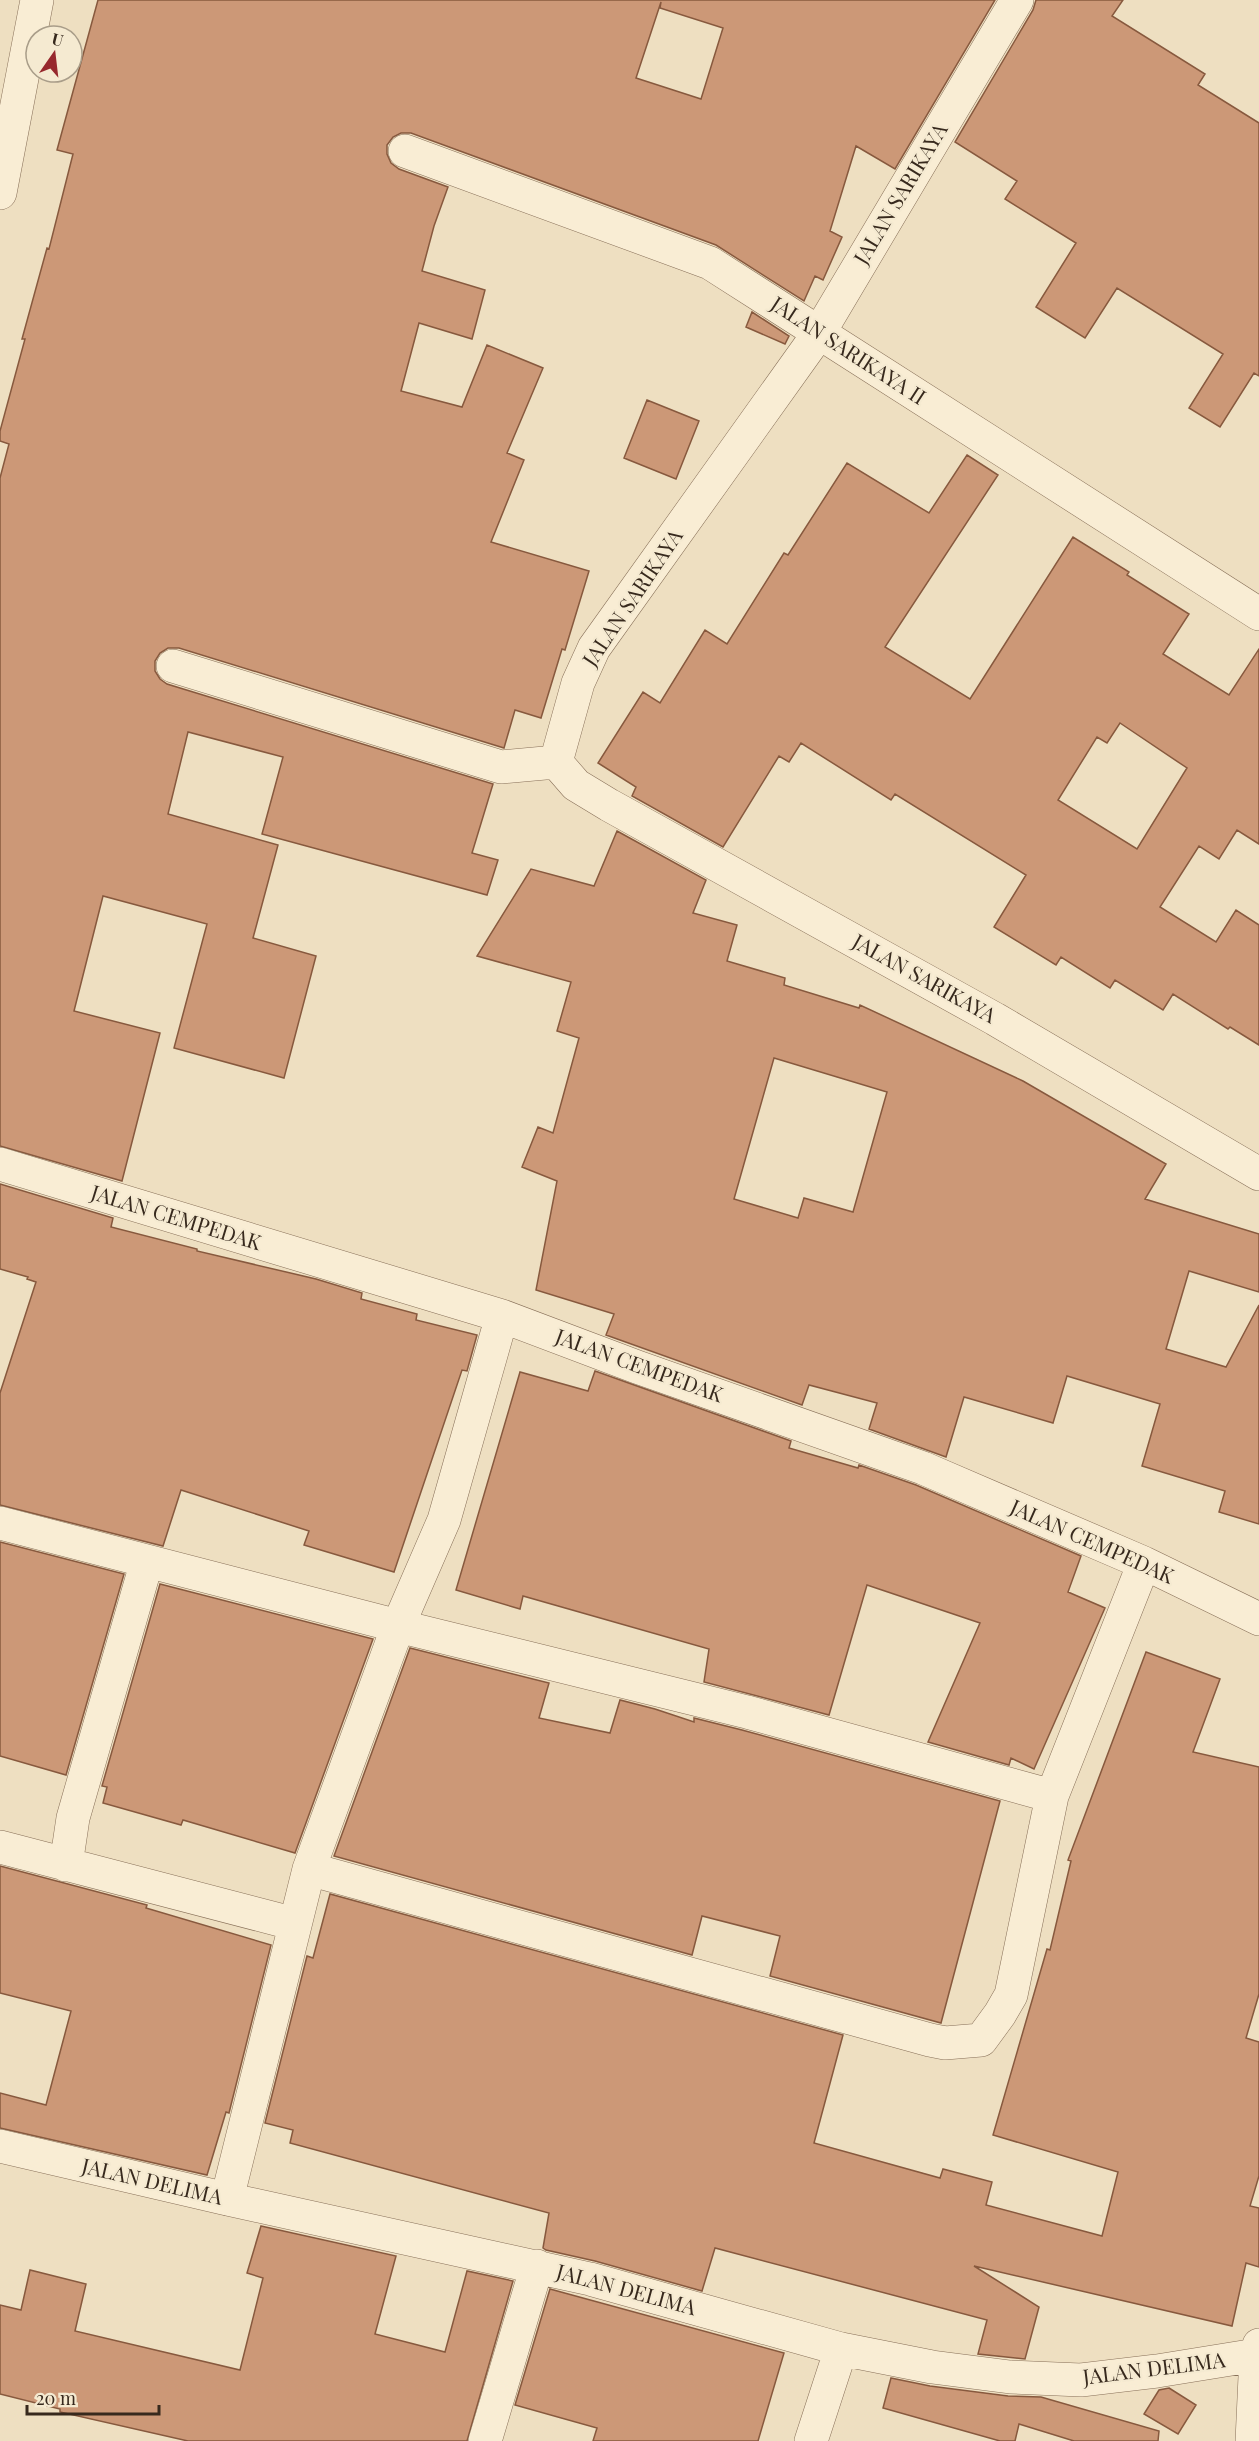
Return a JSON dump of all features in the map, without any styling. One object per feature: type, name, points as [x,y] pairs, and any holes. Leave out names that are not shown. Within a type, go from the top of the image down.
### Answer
[{"type":"street","points":[[0,193],[37,0]]},
{"type":"street","name":"JALAN SARIKAYA","points":[[1017,0],[819,333],[594,648],[578,683],[556,762],[576,785],[609,805],[995,1019],[1259,1174]]},
{"type":"street","name":"JALAN SARIKAYA II","points":[[405,151],[710,263],[1259,614]]},
{"type":"street","points":[[173,666],[501,767],[556,762]]},
{"type":"street","name":"JALAN CEMPEDAK","points":[[0,1164],[502,1316],[636,1367],[923,1468],[1144,1563],[1259,1619]]},
{"type":"street","points":[[227,2199],[309,1869],[398,1626],[444,1520],[502,1316]]},
{"type":"street","points":[[0,1523],[398,1626],[747,1712],[1052,1796]]},
{"type":"street","points":[[66,1865],[73,1818],[147,1561]]},
{"type":"street","points":[[309,1869],[930,2040],[945,2043],[981,2040],[1011,1995],[1052,1796],[1144,1563]]},
{"type":"street","points":[[0,1847],[295,1924]]},
{"type":"street","name":"JALAN DELIMA","points":[[0,2146],[227,2199],[537,2266],[841,2349],[943,2368],[1010,2377],[1081,2380],[1156,2371],[1257,2350],[1251,2441]]},
{"type":"street","points":[[485,2441],[537,2266]]},
{"type":"street","points":[[811,2441],[841,2349]]},
{"type":"building","points":[[98,0],[995,0],[895,169],[856,146],[830,231],[842,237],[823,280],[815,276],[804,301],[716,245],[411,133],[401,133],[393,137],[387,145],[387,154],[391,163],[399,169],[448,187],[434,226],[422,271],[485,290],[472,339],[419,323],[401,391],[462,407],[487,345],[543,368],[507,453],[524,460],[491,542],[589,571],[541,718],[515,710],[504,748],[179,648],[168,648],[160,653],[155,661],[155,671],[167,684],[493,784],[472,853],[498,860],[487,895],[262,834],[283,757],[188,732],[168,814],[278,845],[253,938],[316,956],[284,1078],[174,1048],[207,924],[103,896],[74,1011],[160,1033],[122,1181],[0,1146],[0,478],[9,444],[0,441],[0,431],[25,339],[22,339],[47,248],[49,249],[73,154],[57,150],[75,84],[84,84],[84,51]],"holes":[[[661,2],[660,8],[723,28],[701,99],[636,78]]]},
{"type":"building","points":[[1036,0],[1123,0],[1112,16],[1205,74],[1198,85],[1259,123],[1259,376],[1254,373],[1220,427],[1189,408],[1223,354],[1117,288],[1085,338],[1036,307],[1076,243],[1005,199],[1017,181],[955,142],[1033,10]]},
{"type":"building","points":[[752,312],[789,336],[785,344],[746,327]]},
{"type":"building","points":[[647,400],[699,421],[676,479],[624,458]]},
{"type":"building","points":[[967,455],[998,475],[885,647],[970,699],[1073,537],[1129,572],[1127,575],[1189,614],[1163,654],[1229,695],[1259,649],[1259,844],[1237,830],[1219,859],[1199,846],[1160,907],[1216,942],[1236,910],[1259,925],[1259,1045],[1230,1027],[1228,1029],[1173,994],[1163,1010],[1115,980],[1110,988],[1061,957],[1056,965],[994,927],[1026,875],[895,794],[891,800],[801,743],[789,762],[779,756],[723,847],[632,796],[636,787],[598,763],[643,692],[660,703],[705,630],[727,644],[784,553],[788,555],[847,463],[929,513]],"holes":[[[1120,723],[1187,768],[1137,849],[1058,800],[1097,737],[1107,743]]]},
{"type":"building","points":[[617,831],[706,880],[693,913],[737,925],[727,961],[785,978],[784,985],[859,1008],[860,1005],[1023,1081],[1166,1164],[1145,1199],[1259,1234],[1259,1292],[1189,1271],[1166,1349],[1226,1367],[1259,1305],[1259,1524],[1219,1512],[1225,1491],[1142,1466],[1160,1404],[1067,1376],[1053,1423],[964,1397],[946,1457],[869,1429],[877,1403],[809,1385],[802,1405],[606,1335],[614,1314],[536,1290],[557,1181],[522,1167],[538,1127],[553,1133],[579,1038],[557,1031],[571,982],[477,956],[531,869],[594,886]],"holes":[[[774,1058],[887,1092],[853,1212],[804,1198],[798,1218],[734,1199]]]},
{"type":"building","points":[[0,1184],[113,1218],[111,1227],[197,1249],[197,1251],[316,1279],[362,1293],[361,1299],[417,1314],[416,1320],[477,1335],[467,1371],[462,1370],[394,1572],[304,1545],[309,1531],[181,1490],[163,1546],[0,1505],[0,1393],[36,1282],[27,1279],[28,1277],[0,1269]]},
{"type":"building","points":[[595,1371],[791,1441],[789,1448],[858,1468],[859,1465],[916,1485],[1081,1556],[1068,1592],[1105,1608],[1034,1769],[1011,1758],[1009,1765],[928,1742],[980,1623],[867,1585],[829,1715],[704,1682],[709,1649],[523,1596],[520,1609],[456,1590],[520,1372],[588,1391]]},
{"type":"building","points":[[0,1542],[124,1574],[66,1775],[0,1756]]},
{"type":"building","points":[[160,1584],[373,1639],[295,1853],[183,1820],[181,1825],[103,1803],[107,1787],[102,1786]]},
{"type":"building","points":[[410,1648],[549,1683],[539,1718],[610,1733],[620,1700],[694,1722],[694,1718],[742,1730],[1000,1801],[941,2023],[770,1976],[780,1936],[702,1916],[692,1955],[334,1856]]},
{"type":"building","points":[[1146,1652],[1220,1679],[1193,1752],[1259,1767],[1259,1994],[1246,2038],[1259,2042],[1259,2176],[1250,2206],[1259,2208],[1259,2267],[1246,2263],[1232,2326],[974,2266],[1039,2307],[1025,2359],[978,2354],[987,2320],[715,2248],[702,2291],[595,2261],[546,2250],[543,2248],[549,2213],[290,2143],[293,2130],[265,2123],[307,1956],[313,1958],[330,1894],[843,2035],[814,2143],[940,2178],[943,2169],[992,2182],[986,2205],[1102,2236],[1118,2172],[993,2135],[1047,1949],[1050,1950],[1071,1861],[1068,1860]]},
{"type":"building","points":[[0,1866],[147,1905],[146,1908],[271,1945],[229,2113],[226,2112],[207,2175],[0,2128],[0,2093],[46,2105],[71,2011],[0,1993]]},
{"type":"building","points":[[261,2226],[396,2256],[375,2334],[445,2352],[467,2271],[513,2281],[467,2441],[188,2441],[60,2412],[60,2409],[0,2394],[0,2305],[21,2310],[30,2270],[86,2284],[75,2331],[240,2370],[263,2278],[247,2273]]},
{"type":"building","points":[[550,2289],[784,2353],[758,2441],[593,2441],[597,2428],[515,2405]]},
{"type":"building","points":[[891,2378],[930,2386],[1008,2396],[1041,2397],[1159,2431],[1158,2441],[1074,2441],[1019,2424],[1015,2441],[1000,2441],[883,2408]]},
{"type":"building","points":[[1169,2388],[1196,2405],[1178,2434],[1144,2414],[1159,2390]]}]
